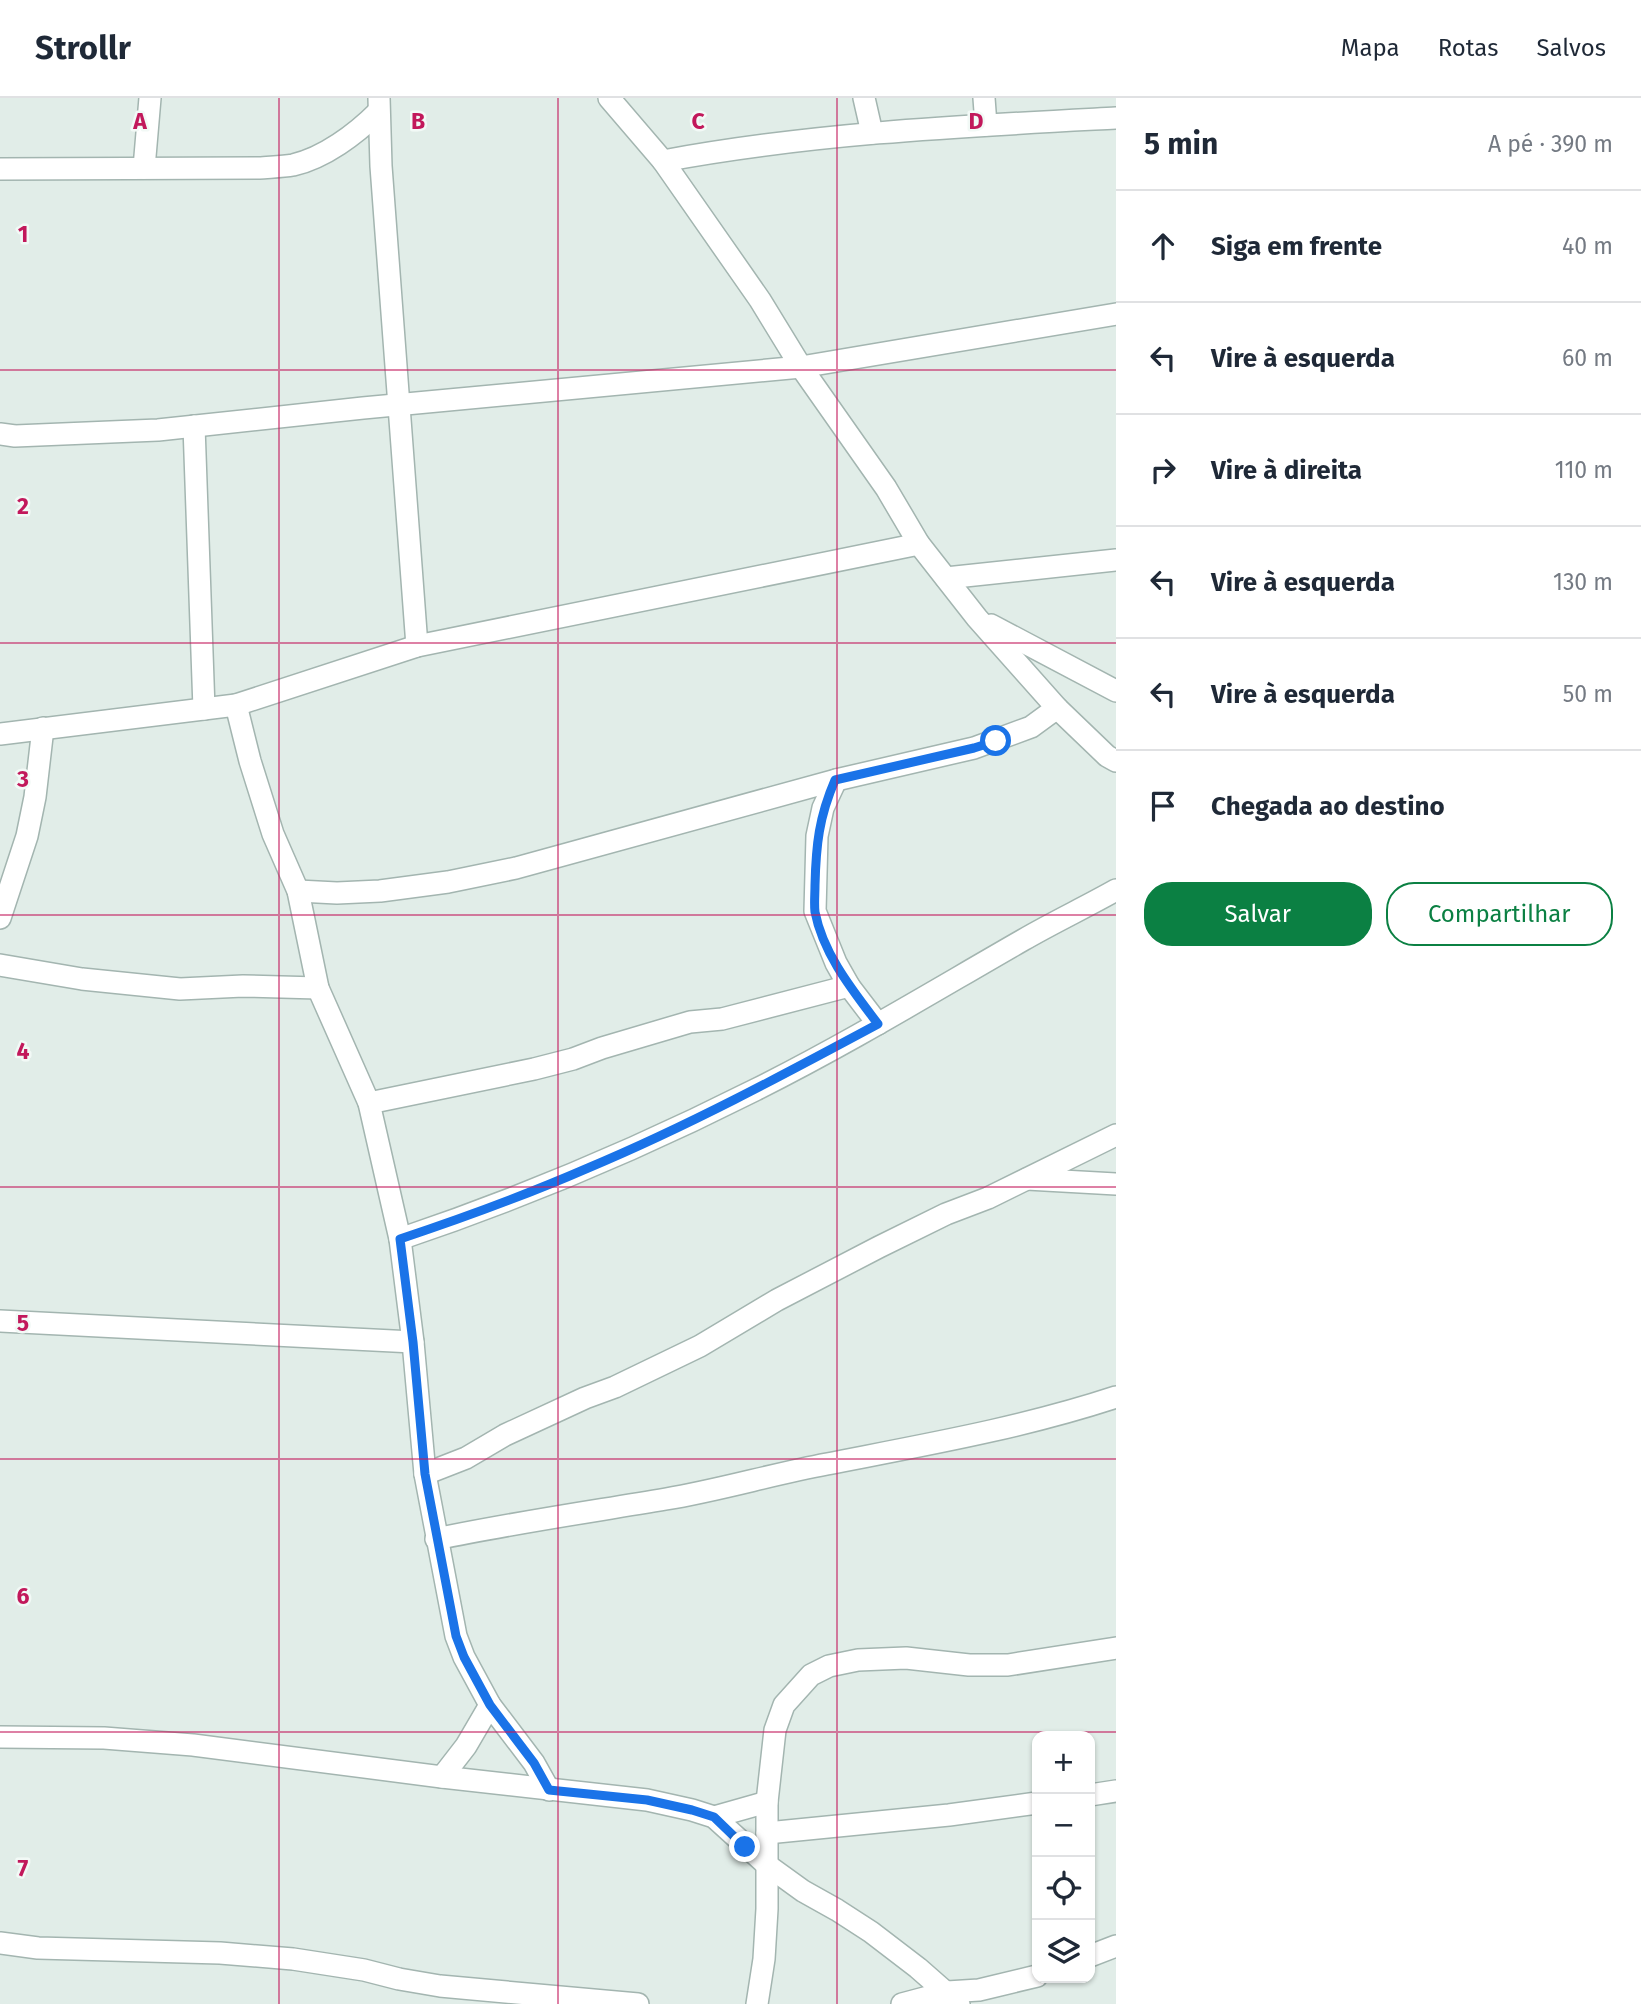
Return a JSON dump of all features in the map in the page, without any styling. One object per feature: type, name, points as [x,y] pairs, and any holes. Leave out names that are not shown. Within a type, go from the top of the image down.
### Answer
[{"type":"street","points":[[144,168],[150,98]]},
{"type":"street","points":[[609,98],[663,161],[760,300],[801,367],[886,488],[919,544],[977,618],[1057,708],[1113,763]]},
{"type":"street","points":[[864,98],[872,133]]},
{"type":"street","points":[[984,98],[986,125]]},
{"type":"street","points":[[0,169],[259,168],[294,164],[349,137],[379,105]]},
{"type":"street","points":[[379,105],[417,646]]},
{"type":"street","points":[[663,161],[872,133],[1116,118]]},
{"type":"street","points":[[0,434],[87,434],[194,426],[801,367],[1116,314]]},
{"type":"street","points":[[194,426],[204,709]]},
{"type":"street","points":[[0,734],[236,705],[417,646],[919,544]]},
{"type":"street","points":[[946,578],[1116,560]]},
{"type":"street","points":[[977,618],[1116,691]]},
{"type":"street","points":[[236,705],[273,834],[298,891],[318,988],[369,1103],[400,1239],[425,1474],[456,1636],[464,1657],[490,1705],[534,1763],[549,1790]]},
{"type":"street","points":[[298,891],[380,891],[447,883],[516,868],[835,780],[985,745],[1031,727],[1057,708]]},
{"type":"street","points":[[0,918],[27,836],[35,797],[43,728]]},
{"type":"street","points":[[835,780],[823,808],[817,836],[815,911],[835,962],[849,986],[878,1024]]},
{"type":"street","points":[[400,1239],[590,1168],[756,1090],[1116,890]]},
{"type":"street","points":[[0,965],[82,979],[168,988],[318,988]]},
{"type":"street","points":[[369,1103],[534,1069],[690,1022],[722,1019],[849,986]]},
{"type":"street","points":[[425,1474],[466,1458],[505,1435],[700,1346],[777,1300],[849,1262],[946,1214],[1027,1180],[1116,1135]]},
{"type":"street","points":[[1027,1180],[1116,1184]]},
{"type":"street","points":[[0,1321],[413,1342]]},
{"type":"street","points":[[436,1539],[667,1499],[815,1466],[952,1440],[1060,1415],[1116,1396]]},
{"type":"street","points":[[757,2004],[764,1959],[767,1802],[775,1730],[783,1705],[811,1675],[829,1666],[858,1661],[906,1658],[969,1665],[1008,1665],[1116,1647]]},
{"type":"street","points":[[442,1777],[466,1746],[490,1705]]},
{"type":"street","points":[[0,1737],[104,1738],[193,1745],[647,1800],[714,1817],[767,1865],[803,1891],[871,1932],[953,1998]]},
{"type":"street","points":[[1095,1794],[1116,1791]]},
{"type":"street","points":[[714,1817],[767,1802]]},
{"type":"street","points":[[767,1833],[949,1815],[1032,1804]]},
{"type":"street","points":[[0,1943],[38,1948],[220,1953],[293,1959],[440,1986],[638,2004]]},
{"type":"street","points":[[1095,1954],[1116,1946]]},
{"type":"street","points":[[902,2004],[953,1998],[1032,1977]]},
{"type":"route","points":[[745,1847],[714,1817],[692,1810],[647,1800],[549,1790],[516,1737],[490,1705],[464,1657],[456,1636],[436,1539],[425,1474],[400,1239],[590,1168],[756,1090],[878,1024],[849,986],[835,962],[815,911],[817,836],[823,808],[835,780],[996,741]]}]
